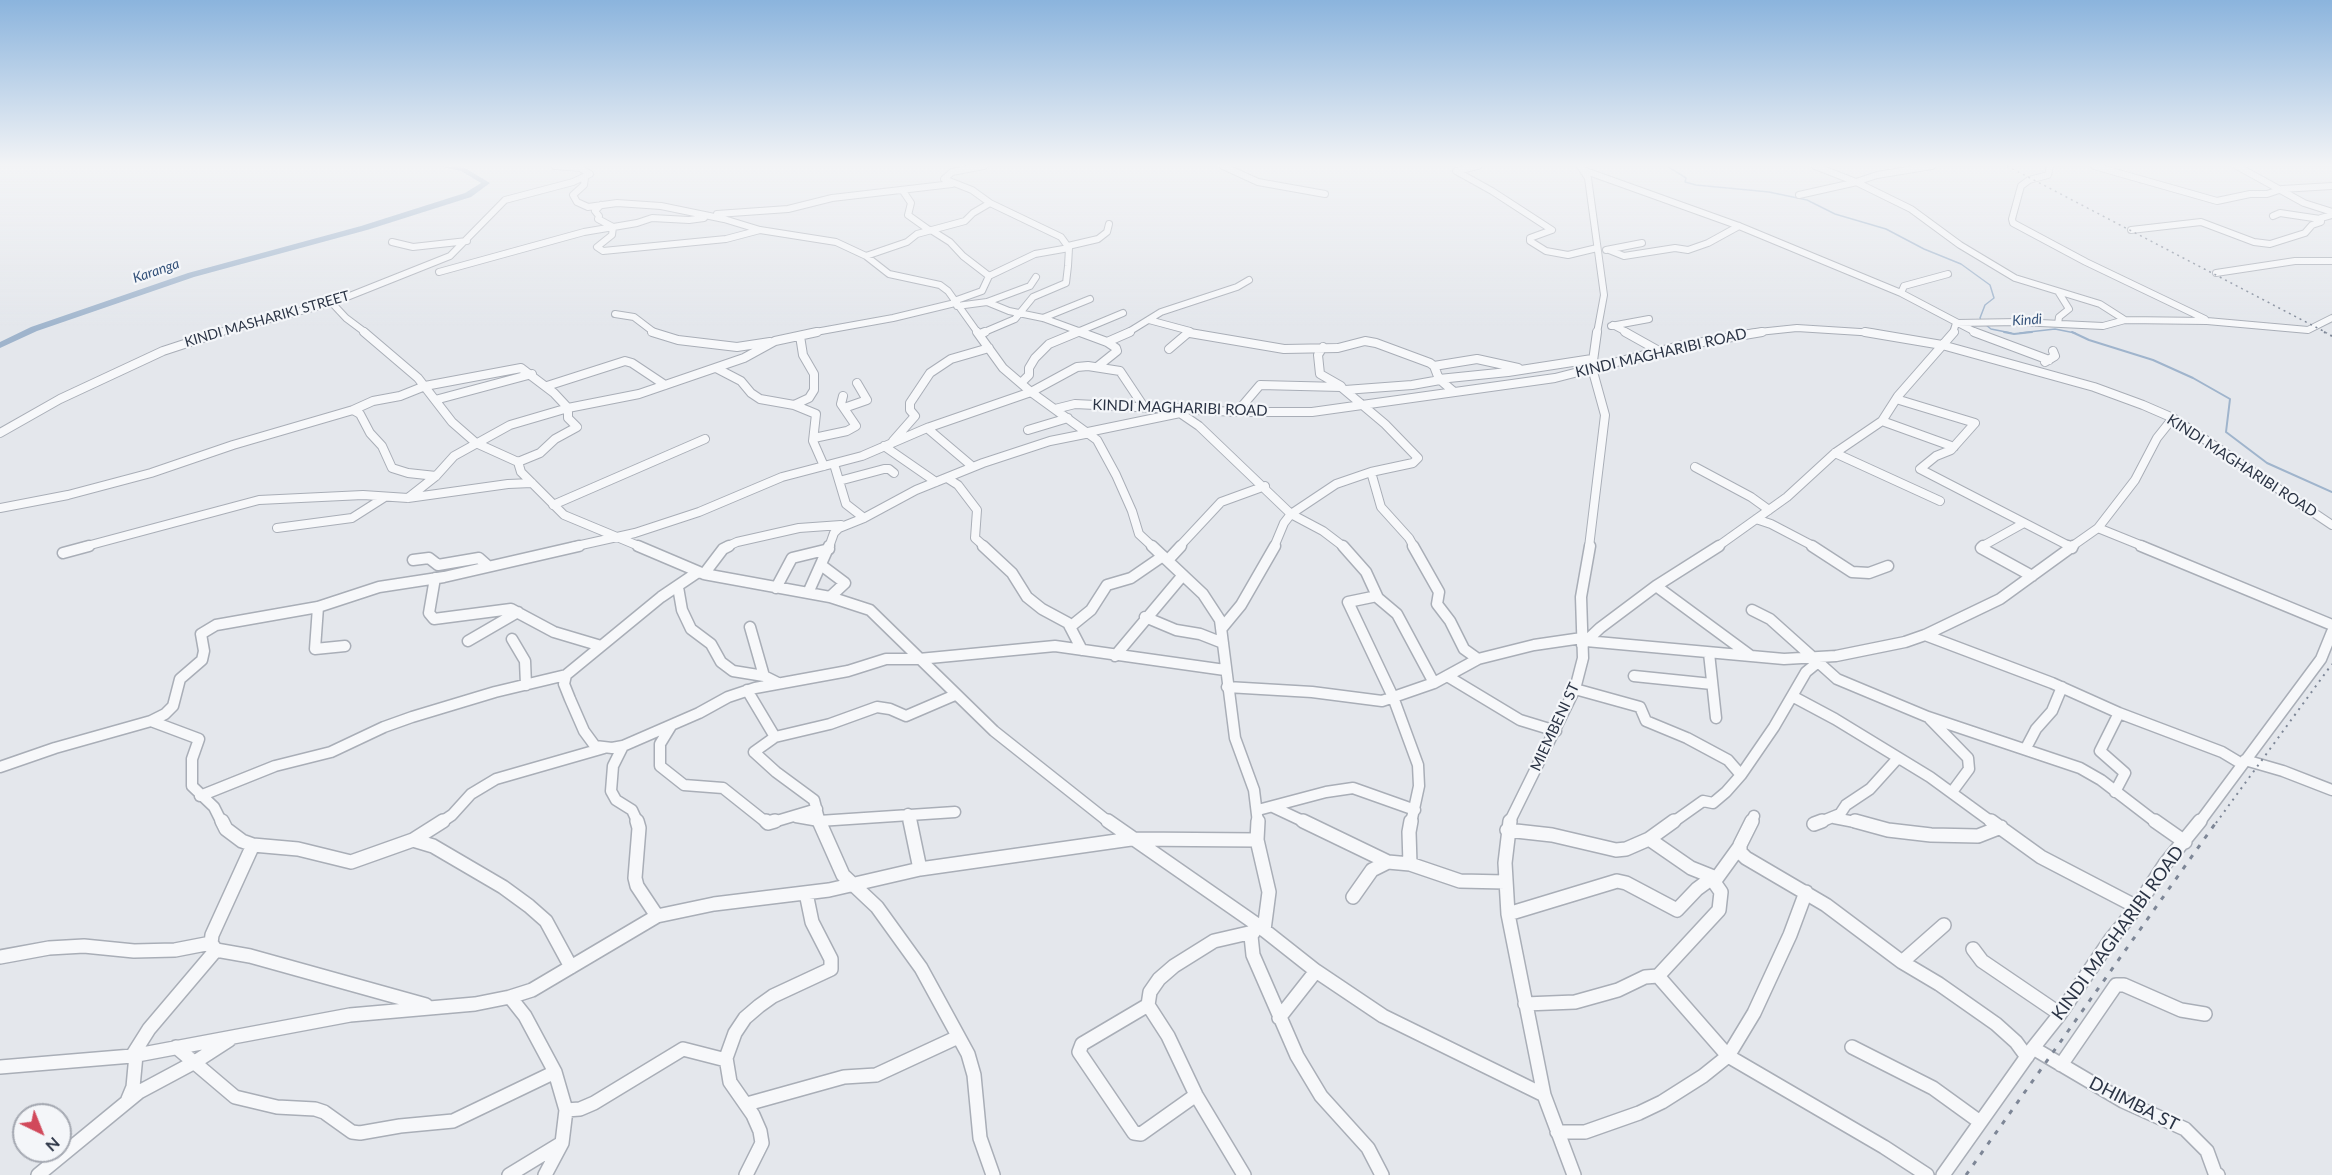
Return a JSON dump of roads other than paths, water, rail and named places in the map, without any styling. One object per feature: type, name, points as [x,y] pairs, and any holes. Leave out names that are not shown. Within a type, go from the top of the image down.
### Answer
[{"type":"street","name":"KINDI MASHARIKI STREET","points":[[0,433],[76,391],[124,371],[163,351],[230,328],[332,303],[426,266],[439,266],[456,253],[486,221]]},
{"type":"street","points":[[601,221],[613,227]]},
{"type":"street","points":[[440,282],[439,266],[641,221]]},
{"type":"street","points":[[727,221],[760,230],[836,242],[866,256],[889,274],[940,285],[948,291],[1003,368],[1031,392],[1089,432],[1108,457],[1132,511],[1139,534],[1212,605],[1222,628],[1227,687],[1235,738],[1254,790],[1258,810],[1257,840],[1269,892],[1258,930],[1251,941],[1253,955],[1297,1056],[1321,1096],[1368,1148],[1382,1175]]},
{"type":"street","points":[[914,221],[950,242],[963,256],[989,276]]},
{"type":"street","points":[[866,256],[907,242],[915,235],[965,221]]},
{"type":"street","points":[[980,334],[1010,322],[1021,314],[1033,297],[1066,283],[1068,247],[1057,234],[1029,221]]},
{"type":"street","points":[[1538,221],[1552,230],[1530,238],[1530,241],[1546,250],[1565,255],[1598,249],[1609,250],[1624,256],[1675,248],[1688,250],[1708,243],[1739,226]]},
{"type":"street","name":"MIEMBENI ST","points":[[1574,1175],[1544,1095],[1508,914],[1505,882],[1507,830],[1511,816],[1556,731],[1575,689],[1583,658],[1581,597],[1590,546],[1605,415],[1592,364],[1604,295],[1595,221]]},
{"type":"street","points":[[1725,221],[1901,293],[1980,335],[2049,360]]},
{"type":"street","points":[[1928,221],[1960,245],[2006,273],[2100,304],[2125,320]]},
{"type":"street","points":[[2012,221],[2096,266],[2209,321]]},
{"type":"street","points":[[2131,230],[2201,222],[2254,242],[2270,244],[2305,233],[2312,225],[2320,221]]},
{"type":"street","points":[[615,314],[634,317],[654,333],[678,340],[737,347],[775,341],[856,323],[893,318],[955,303],[982,291],[989,276],[1035,254],[1098,239],[1107,232],[1109,224]]},
{"type":"street","points":[[613,227],[614,233],[600,243],[598,250],[726,239],[760,230]]},
{"type":"street","points":[[557,248],[558,243],[566,237]]},
{"type":"street","points":[[392,242],[413,247],[467,241]]},
{"type":"street","points":[[1609,250],[1642,243]]},
{"type":"street","points":[[2216,273],[2295,261],[2332,261]]},
{"type":"street","points":[[1901,293],[1904,286],[1948,274]]},
{"type":"street","points":[[955,303],[987,302],[1030,286],[1036,277]]},
{"type":"street","points":[[1107,342],[1127,334],[1167,309],[1237,287],[1249,280]]},
{"type":"street","points":[[2058,324],[2059,317],[2069,309],[2059,292]]},
{"type":"street","points":[[1043,318],[1090,299]]},
{"type":"street","points":[[987,302],[1021,314],[1043,318],[1107,342],[1116,348],[1117,351],[1097,367]]},
{"type":"street","points":[[0,508],[68,495],[151,473],[233,445],[353,410],[379,399],[407,394],[425,386],[512,368],[522,368],[548,386],[570,412],[568,418],[576,429],[555,439],[540,453],[518,462],[476,443],[452,422],[425,386],[385,348],[346,318],[332,303]]},
{"type":"street","points":[[1022,382],[1029,375],[1029,368],[1044,347],[1123,313]]},
{"type":"street","points":[[1956,322],[1995,321],[2103,326],[2125,320],[2209,321],[2308,330],[2332,318]]},
{"type":"street","points":[[1600,327],[1649,319]]},
{"type":"street","points":[[1149,320],[1190,333],[1284,349],[1338,348],[1354,342],[1369,342],[1384,345],[1434,366],[1477,359],[1523,370]]},
{"type":"street","points":[[1584,641],[1656,586],[1700,560],[1787,498],[1835,453],[1882,421],[1896,399],[1953,335],[1956,322]]},
{"type":"street","points":[[1613,325],[1659,351]]},
{"type":"street","name":"KINDI MAGHARIBI ROAD","points":[[1055,409],[1075,404],[1296,413],[1362,406],[1555,378],[1592,364],[1742,334],[1797,328],[1869,332],[1942,345],[2039,371],[2094,387],[2173,418],[2332,525]]},
{"type":"street","points":[[1169,349],[1190,333]]},
{"type":"street","points":[[794,405],[809,398],[814,390],[814,374],[804,358],[800,336]]},
{"type":"street","points":[[408,498],[436,476],[454,456],[510,425],[567,408],[627,397],[665,386],[753,354],[775,341]]},
{"type":"street","points":[[1222,628],[1241,605],[1272,553],[1284,523],[1291,514],[1336,484],[1371,472],[1413,463],[1418,458],[1385,424],[1338,383],[1320,374],[1318,355],[1323,347]]},
{"type":"street","points":[[888,444],[915,416],[909,407],[910,403],[930,374],[951,359],[989,348]]},
{"type":"street","points":[[2039,371],[2042,364],[2056,355],[2053,351]]},
{"type":"street","points":[[548,386],[625,361],[640,368],[665,386]]},
{"type":"street","points":[[1237,412],[1260,385],[1344,389],[1412,385],[1523,370],[1592,364]]},
{"type":"street","points":[[1434,366],[1440,380],[1454,391]]},
{"type":"street","points":[[0,767],[55,748],[151,721],[170,710],[180,679],[202,660],[204,651],[201,634],[216,625],[318,607],[373,588],[414,580],[432,573],[488,566],[616,537],[684,518],[774,480],[829,465],[1031,392],[1077,367],[1097,367],[1123,372],[1144,407]]},
{"type":"street","points":[[716,368],[741,381],[751,393],[760,399],[794,405],[816,414],[818,419],[814,438],[816,451],[839,481],[848,507],[864,518]]},
{"type":"street","points":[[435,400],[532,374]]},
{"type":"street","points":[[844,408],[867,400],[857,383]]},
{"type":"street","points":[[814,438],[847,431],[856,426],[844,408],[841,400],[843,396]]},
{"type":"street","points":[[1896,399],[1975,423],[1954,447],[1920,469],[2072,548]]},
{"type":"street","points":[[353,410],[360,414],[370,433],[382,446],[392,468],[408,473],[436,476]]},
{"type":"street","points":[[200,796],[275,766],[332,752],[384,727],[412,717],[566,675],[661,597],[701,573],[723,549],[744,539],[799,528],[844,525],[864,518],[936,482],[1021,449],[1179,410],[1264,486],[1291,514],[1323,531],[1344,547],[1366,572],[1377,596],[1397,614],[1434,683]]},
{"type":"street","points":[[1028,430],[1068,418]]},
{"type":"street","points":[[1227,687],[1312,692],[1377,701],[1434,683],[1478,659],[1534,645],[1584,641],[1753,657],[1815,660],[1905,642],[1986,607],[2098,528],[2135,480],[2157,438],[2173,418]]},
{"type":"street","points":[[1882,421],[1954,447]]},
{"type":"street","points":[[927,428],[973,467]]},
{"type":"street","points":[[553,506],[705,440]]},
{"type":"street","points":[[888,444],[936,482]]},
{"type":"street","points":[[1835,453],[1940,501]]},
{"type":"street","points":[[518,462],[521,472],[564,515],[701,573],[830,597],[870,610],[994,731],[1131,838],[1316,972],[1383,1016],[1544,1095]]},
{"type":"street","points":[[1695,467],[1760,502],[1769,510]]},
{"type":"street","points":[[839,481],[886,468],[894,473]]},
{"type":"street","points":[[1371,472],[1381,507],[1409,538],[1439,592],[1437,604],[1450,621],[1464,649],[1478,659]]},
{"type":"street","points":[[947,478],[958,484],[977,510],[975,538],[1012,573],[1027,597],[1042,609],[1068,623],[1082,650]]},
{"type":"street","points":[[63,553],[259,500],[318,496],[408,498],[508,484],[532,483]]},
{"type":"street","points":[[1070,627],[1091,610],[1107,585],[1131,578],[1166,558],[1221,502],[1264,486]]},
{"type":"street","points":[[277,528],[352,518],[385,497]]},
{"type":"street","points":[[1756,519],[1772,524],[1818,549],[1852,572],[1869,573],[1888,566]]},
{"type":"street","points":[[2024,523],[1984,544],[1981,548],[2032,576]]},
{"type":"street","points":[[808,593],[834,533],[844,525]]},
{"type":"street","points":[[2098,528],[2332,625]]},
{"type":"street","points":[[776,588],[792,558],[829,549]]},
{"type":"street","points":[[413,560],[429,558],[432,573],[429,613],[434,619],[505,609],[518,612],[554,632],[602,646]]},
{"type":"street","points":[[821,565],[845,583],[830,597]]},
{"type":"street","points":[[1115,656],[1145,617],[1183,575]]},
{"type":"street","points":[[1656,586],[1753,657]]},
{"type":"street","points":[[678,587],[681,610],[694,634],[711,644],[722,662],[739,673],[761,676],[778,683]]},
{"type":"street","points":[[1377,596],[1348,602],[1393,697],[1418,765],[1419,786],[1409,832],[1410,864]]},
{"type":"street","points":[[318,607],[315,649],[345,646]]},
{"type":"street","points":[[1752,610],[1770,619],[1837,679],[1928,717],[2080,768],[2101,780],[2185,842]]},
{"type":"street","points":[[468,641],[518,612]]},
{"type":"street","points":[[1145,617],[1176,630],[1200,634],[1223,643]]},
{"type":"street","points":[[750,627],[761,676]]},
{"type":"street","name":"KINDI MAGHARIBI ROAD","points":[[1943,1175],[2060,1014],[2111,939],[2137,907],[2165,864],[2185,842],[2321,659],[2332,632]]},
{"type":"street","points":[[1925,635],[2062,687],[2118,713],[2244,762],[2283,771],[2332,790]]},
{"type":"street","points":[[512,639],[525,661],[526,685]]},
{"type":"street","points":[[886,659],[919,659],[1049,646],[1225,670]]},
{"type":"street","points":[[151,721],[199,739],[192,759],[192,786],[214,807],[226,829],[253,845],[298,849],[355,862],[413,840],[452,815],[471,794],[496,778],[604,748],[623,746],[751,689],[848,671],[886,659],[906,647]]},
{"type":"street","points":[[1709,653],[1716,718]]},
{"type":"street","points":[[1507,830],[1552,835],[1616,850],[1626,849],[1649,839],[1703,801],[1714,802],[1741,775],[1815,660]]},
{"type":"street","points":[[566,675],[564,684],[584,730],[593,744],[604,748]]},
{"type":"street","points":[[751,689],[761,676]]},
{"type":"street","points":[[1447,676],[1521,720],[1556,731]]},
{"type":"street","points":[[1634,676],[1712,684]]},
{"type":"street","points":[[2026,748],[2036,729],[2052,711],[2062,687]]},
{"type":"street","points":[[751,689],[775,737]]},
{"type":"street","points":[[1575,689],[1640,707],[1646,721],[1682,735],[1728,760],[1741,775]]},
{"type":"street","points":[[955,695],[906,716],[890,709],[877,707],[830,724],[775,737],[754,752],[776,772],[811,797],[843,875],[877,907],[921,968],[968,1054],[974,1075],[980,1138],[993,1175]]},
{"type":"street","points":[[1792,696],[1952,792],[2041,857],[2137,907]]},
{"type":"street","points":[[2115,792],[2126,772],[2100,751],[2118,713]]},
{"type":"street","points":[[1928,717],[1968,758],[1969,769],[1952,792]]},
{"type":"street","points":[[672,724],[660,744],[660,766],[678,781],[687,786],[723,788],[768,823],[817,809]]},
{"type":"street","points":[[623,746],[613,766],[611,791],[616,800],[632,810],[636,817],[639,828],[635,878],[637,886],[657,916]]},
{"type":"street","points":[[1814,824],[1840,814],[1846,805],[1870,789],[1898,758]]},
{"type":"street","points":[[1258,810],[1326,792],[1353,788],[1415,810]]},
{"type":"street","points":[[1273,807],[1388,862]]},
{"type":"street","points":[[794,817],[819,821],[955,812]]},
{"type":"street","points":[[908,814],[920,869]]},
{"type":"street","points":[[1508,914],[1617,881],[1626,882],[1677,910],[1697,889],[1714,878],[1740,846],[1754,816]]},
{"type":"street","points":[[1834,818],[1888,830],[1931,834],[1978,836],[2001,827]]},
{"type":"street","points":[[0,1067],[134,1056],[350,1015],[476,1004],[510,997],[532,990],[657,916],[714,904],[806,894],[920,869],[1131,838],[1257,840]]},
{"type":"street","points":[[1649,839],[1691,868],[1714,878]]},
{"type":"street","points":[[413,840],[446,852],[529,906],[546,921],[571,967]]},
{"type":"street","points":[[128,1101],[133,1087],[134,1056],[149,1029],[213,947],[217,922],[253,845]]},
{"type":"street","name":"DHIMBA ST","points":[[1740,846],[1740,852],[1746,858],[1806,892],[1902,962],[1939,984],[1996,1024],[2030,1053],[2061,1065],[2123,1101],[2185,1129],[2207,1151],[2216,1174]]},
{"type":"street","points":[[1353,897],[1372,870],[1388,862],[1410,864],[1460,881],[1505,882]]},
{"type":"street","points":[[1525,1004],[1575,1002],[1618,990],[1645,977],[1658,976],[1683,952],[1719,910],[1721,892],[1714,884],[1714,878]]},
{"type":"street","points":[[1557,1132],[1585,1131],[1639,1113],[1662,1102],[1703,1076],[1728,1056],[1754,1013],[1790,935],[1806,892]]},
{"type":"street","points":[[746,1175],[758,1156],[762,1143],[760,1131],[747,1104],[730,1082],[726,1060],[735,1033],[759,1006],[774,996],[831,969],[831,959],[812,922],[806,894]]},
{"type":"street","points":[[1902,962],[1944,925]]},
{"type":"street","points":[[1244,1175],[1196,1095],[1168,1036],[1148,1005],[1150,992],[1159,979],[1174,966],[1214,941],[1258,930]]},
{"type":"street","points":[[0,957],[49,948],[84,946],[134,951],[213,947],[432,1007]]},
{"type":"street","points":[[1972,949],[1982,961],[2060,1014]]},
{"type":"street","points":[[1279,1018],[1316,972]]},
{"type":"street","points":[[1658,976],[1728,1056],[1927,1175]]},
{"type":"street","points":[[2061,1065],[2116,985],[2124,985],[2181,1010],[2205,1014]]},
{"type":"street","points":[[510,997],[525,1016],[555,1072],[566,1110],[562,1143],[545,1175]]},
{"type":"street","points":[[1148,1005],[1089,1040],[1079,1048],[1079,1052],[1134,1133],[1141,1134],[1196,1095]]},
{"type":"street","points":[[38,1175],[152,1083],[195,1062],[233,1037]]},
{"type":"street","points":[[747,1104],[844,1077],[876,1076],[958,1037]]},
{"type":"street","points":[[176,1047],[235,1097],[277,1107],[315,1109],[324,1112],[352,1132],[360,1133],[453,1120],[555,1072]]},
{"type":"street","points":[[1852,1047],[1933,1088],[1980,1122]]},
{"type":"street","points":[[566,1110],[580,1109],[594,1103],[683,1048],[726,1060]]},
{"type":"street","points":[[509,1175],[562,1143]]},
{"type":"waterway","name":"Karanga","points":[[0,345],[34,329],[191,275],[387,221]]},
{"type":"waterway","name":"Kindi","points":[[1858,221],[1886,229],[1924,249],[1961,264],[1990,285],[1994,298],[1985,305],[1980,318],[1982,322]]},
{"type":"waterway","name":"Kindi","points":[[1986,325],[1991,329],[2011,333]]},
{"type":"waterway","name":"Kindi","points":[[2020,333],[2055,329],[2073,333]]},
{"type":"waterway","name":"Kindi","points":[[2004,332],[2014,334],[2032,332]]},
{"type":"waterway","name":"Kindi","points":[[2073,333],[2089,340],[2153,360],[2193,378],[2230,399],[2226,432],[2267,463],[2332,492]]},
{"type":"railway","points":[[2112,221],[2327,333]]},
{"type":"railway","points":[[2324,332],[2332,336]]},
{"type":"railway","points":[[2216,823],[2332,664]]},
{"type":"railway","points":[[1966,1175],[2217,821]]}]
